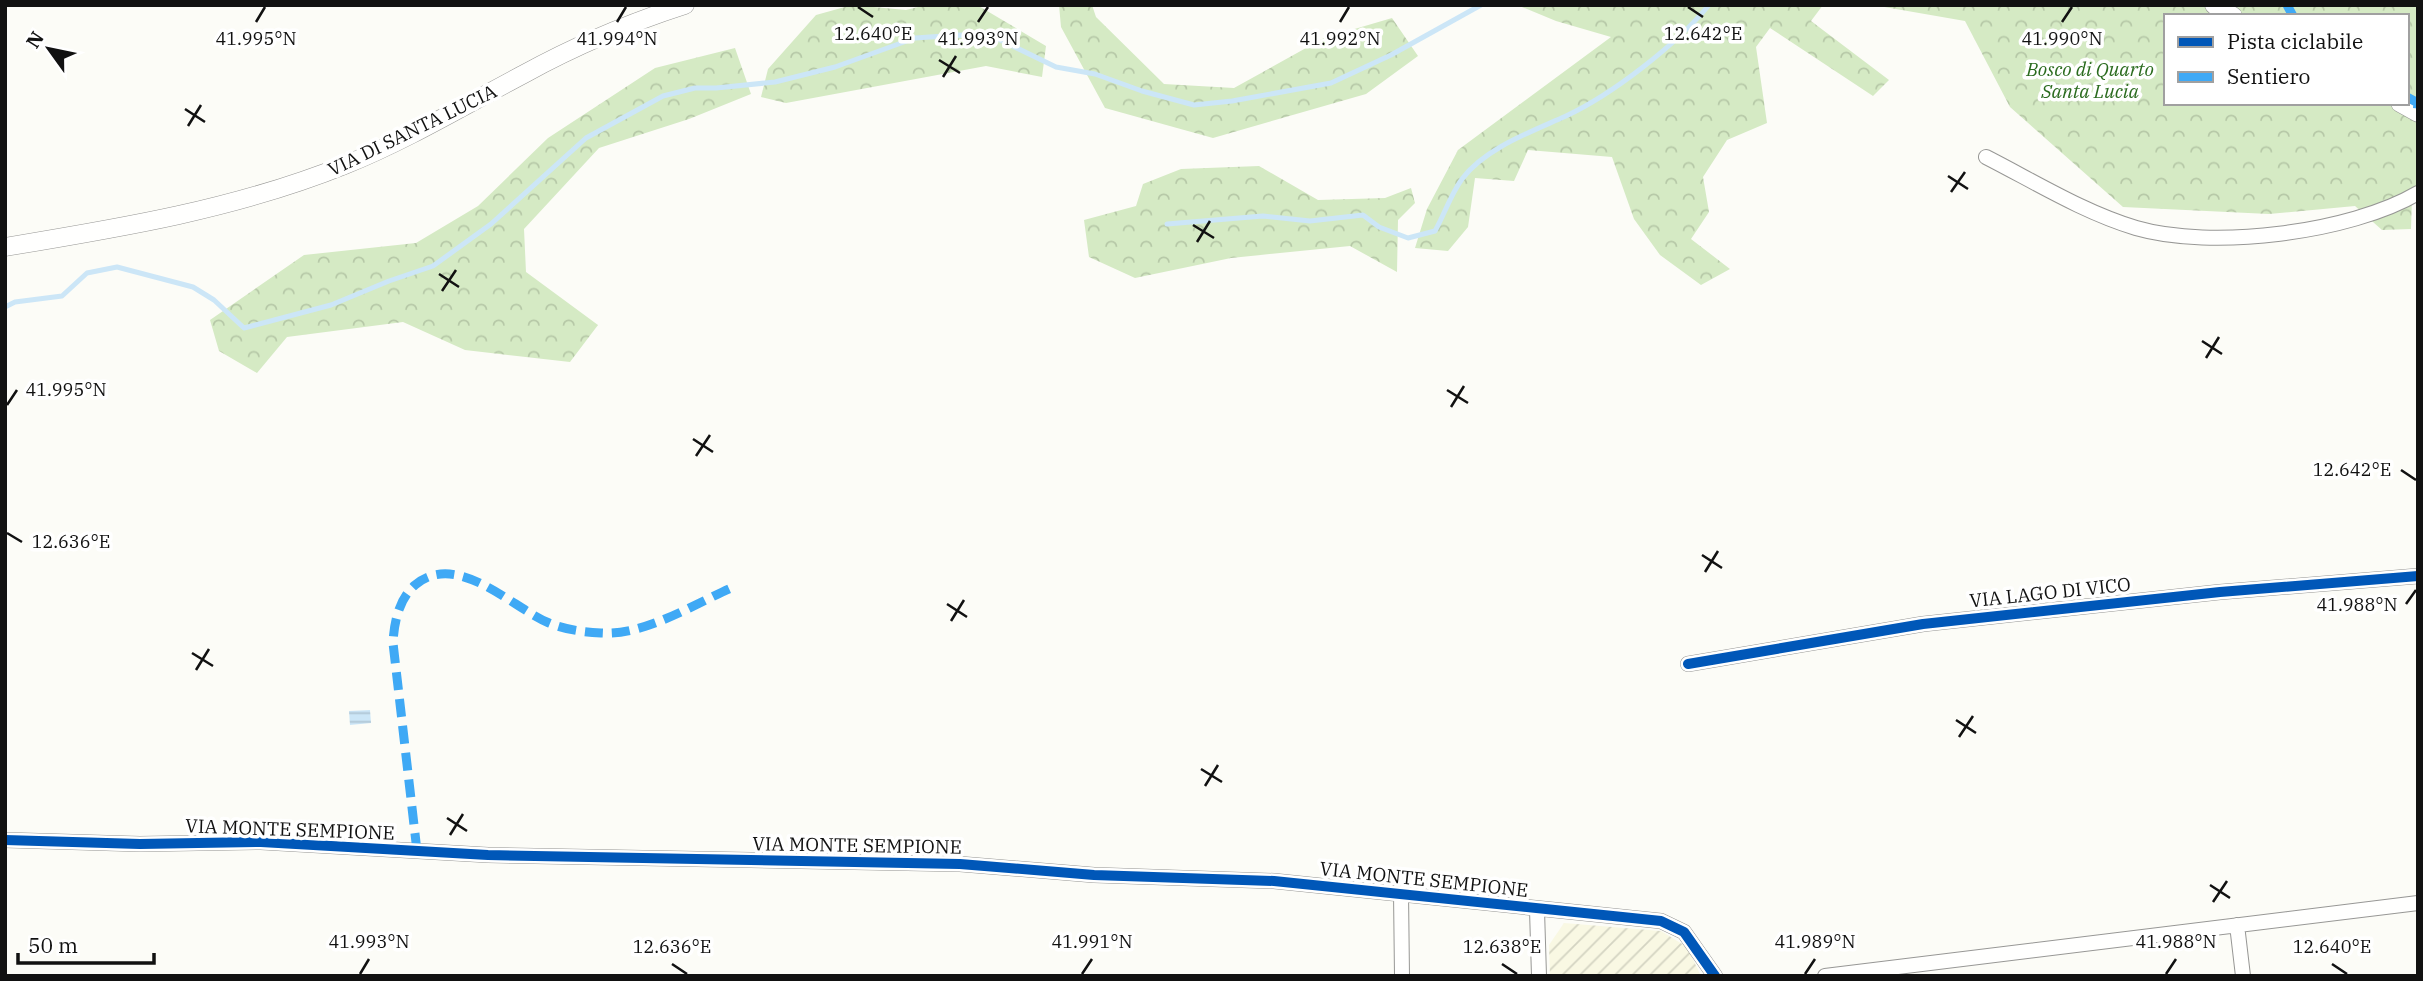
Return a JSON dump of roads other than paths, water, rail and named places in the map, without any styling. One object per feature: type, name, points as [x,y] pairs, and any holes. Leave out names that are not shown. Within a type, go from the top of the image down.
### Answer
[{"type":"street","name":"VIA DI SANTA LUCIA","points":[[5,247],[196,211],[309,179],[377,150],[577,47],[685,5]]},
{"type":"street","points":[[2214,5],[2230,14]]},
{"type":"street","points":[[1986,157],[2099,214],[2143,230],[2186,236],[2251,236],[2325,226],[2379,211],[2418,193]]},
{"type":"street","name":"VIA LAGO DI VICO","points":[[1688,664],[1923,624],[2220,592],[2418,576]]},
{"type":"street","name":"VIA MONTE SEMPIONE","points":[[5,840],[140,844],[261,842],[488,855],[960,864],[1094,875],[1274,881],[1401,892],[1537,910],[1661,921],[1684,932],[1715,976]]},
{"type":"street","points":[[1401,892],[1402,976]]},
{"type":"street","points":[[1825,976],[2418,903]]},
{"type":"street","points":[[1537,910],[1539,976]]},
{"type":"street","points":[[2237,925],[2243,976]]},
{"type":"water","points":[[370,710],[371,723],[350,725],[349,711]]},
{"type":"waterway","points":[[5,307],[15,302],[62,296],[87,273],[117,267],[193,287],[214,300],[244,328],[331,305],[433,266],[491,224],[586,138],[663,96],[695,88],[775,82],[835,67],[915,38],[959,35],[994,37],[1056,67],[1095,74],[1142,91],[1194,105],[1331,83],[1391,55],[1481,5]]},
{"type":"waterway","points":[[1167,224],[1263,216],[1310,221],[1363,215],[1379,227],[1408,238],[1435,231],[1458,185],[1483,158],[1604,95],[1662,52],[1709,5]]},
{"type":"park label","name":"Bosco di Quarto Santa Lucia","points":[[2090,80]]}]
